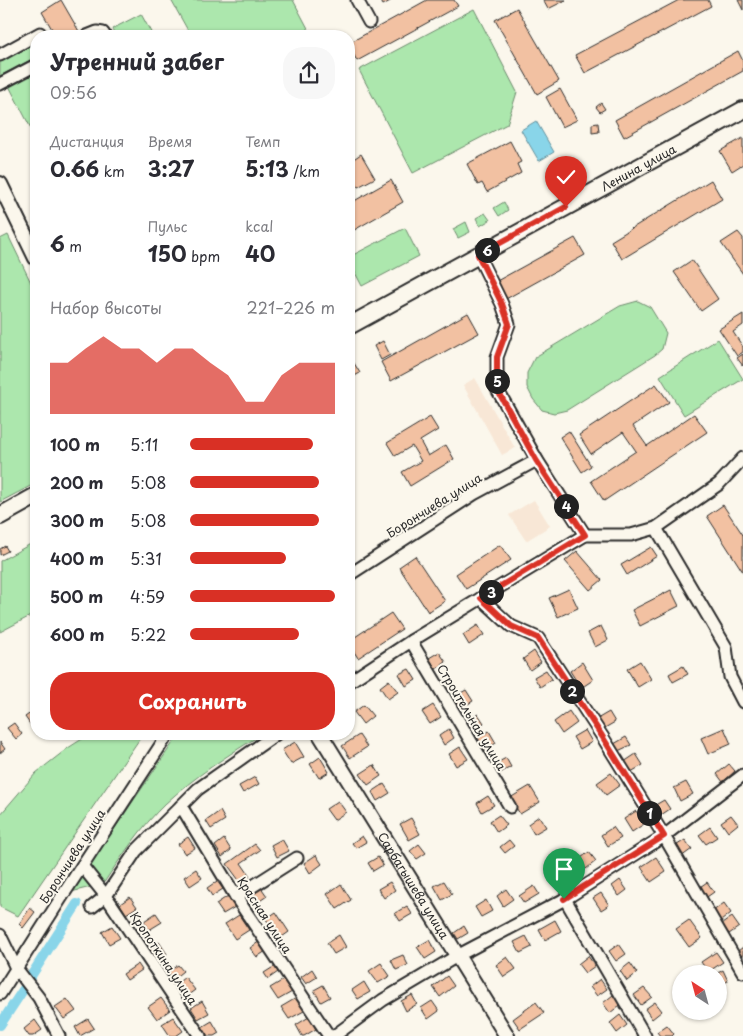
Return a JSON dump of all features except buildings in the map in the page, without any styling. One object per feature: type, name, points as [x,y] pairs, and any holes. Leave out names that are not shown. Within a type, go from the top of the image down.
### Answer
[{"type":"main road","name":"Ленина улица","points":[[355,323],[743,110]]},
{"type":"main road","points":[[0,516],[30,499]]},
{"type":"street","points":[[357,0],[369,22]]},
{"type":"street","points":[[0,55],[30,38]]},
{"type":"street","points":[[0,84],[30,68]]},
{"type":"street","points":[[0,184],[30,246]]},
{"type":"street","points":[[478,255],[502,304],[509,324],[497,357],[497,389],[536,460],[585,535]]},
{"type":"street","points":[[355,678],[410,641],[585,535],[631,535],[656,528],[718,484],[743,458]]},
{"type":"street","name":"Борончиева улица","points":[[355,572],[474,494],[536,460]]},
{"type":"street","points":[[656,528],[726,647],[730,677],[743,702]]},
{"type":"street","points":[[481,598],[511,626],[538,638],[664,836],[743,972]]},
{"type":"street","name":"Строительная улица","points":[[410,641],[510,807]]},
{"type":"street","name":"Борончиева улица","points":[[0,994],[164,740]]},
{"type":"street","points":[[92,907],[106,896],[136,851],[198,789],[267,740]]},
{"type":"street","name":"Сарбагышева улица","points":[[324,740],[507,1036]]},
{"type":"street","points":[[334,1036],[383,1000],[457,956],[564,899],[664,836],[743,775]]},
{"type":"street","name":"Красная улица","points":[[181,806],[236,897],[329,1036]]},
{"type":"street","points":[[236,897],[297,858]]},
{"type":"street","name":"Кропоткина улица","points":[[82,866],[106,896],[200,1036]]},
{"type":"street","points":[[564,899],[645,1036]]},
{"type":"street","points":[[0,935],[16,968],[39,998],[59,1036]]},
{"type":"shaded area","points":[[475,378],[515,448],[502,455],[463,385]]},
{"type":"shaded area","points":[[534,500],[550,526],[526,541],[509,515]]},
{"type":"green space","points":[[171,0],[293,0],[309,30],[188,30]]},
{"type":"green space","points":[[474,9],[517,92],[507,124],[413,173],[359,70]]},
{"type":"green space","points":[[141,14],[150,30],[113,30]]},
{"type":"green space","points":[[30,44],[30,60],[0,76],[0,59]]},
{"type":"green space","points":[[30,74],[30,126],[9,86]]},
{"type":"green space","points":[[504,202],[508,210],[499,216],[494,208]]},
{"type":"green space","points":[[485,213],[490,220],[480,226],[476,218]]},
{"type":"green space","points":[[466,222],[470,232],[458,238],[453,229]]},
{"type":"green space","points":[[405,228],[419,256],[362,286],[355,273],[355,254]]},
{"type":"green space","points":[[8,235],[30,281],[30,486],[0,502],[0,239]]},
{"type":"green space","points":[[638,301],[650,307],[666,333],[662,349],[567,410],[554,413],[542,410],[533,399],[527,387],[527,373],[535,357],[620,306]]},
{"type":"green space","points":[[718,339],[743,379],[684,415],[660,376]]},
{"type":"green space","points":[[30,544],[30,616],[0,632],[0,561]]},
{"type":"green space","points":[[81,740],[139,740],[18,916],[0,907],[0,815],[36,773]]},
{"type":"green space","points":[[175,740],[253,740],[212,767],[165,804],[140,832],[103,884],[71,892]]},
{"type":"water","points":[[536,121],[554,152],[539,161],[521,130]]},
{"type":"waterway","points":[[31,976],[77,904]]},
{"type":"waterway","points":[[0,1025],[23,990]]},
{"type":"route","points":[[564,899],[664,836],[538,638],[511,626],[481,598],[585,535],[536,460],[497,389],[497,357],[509,324],[502,304],[478,255],[566,207]]}]
